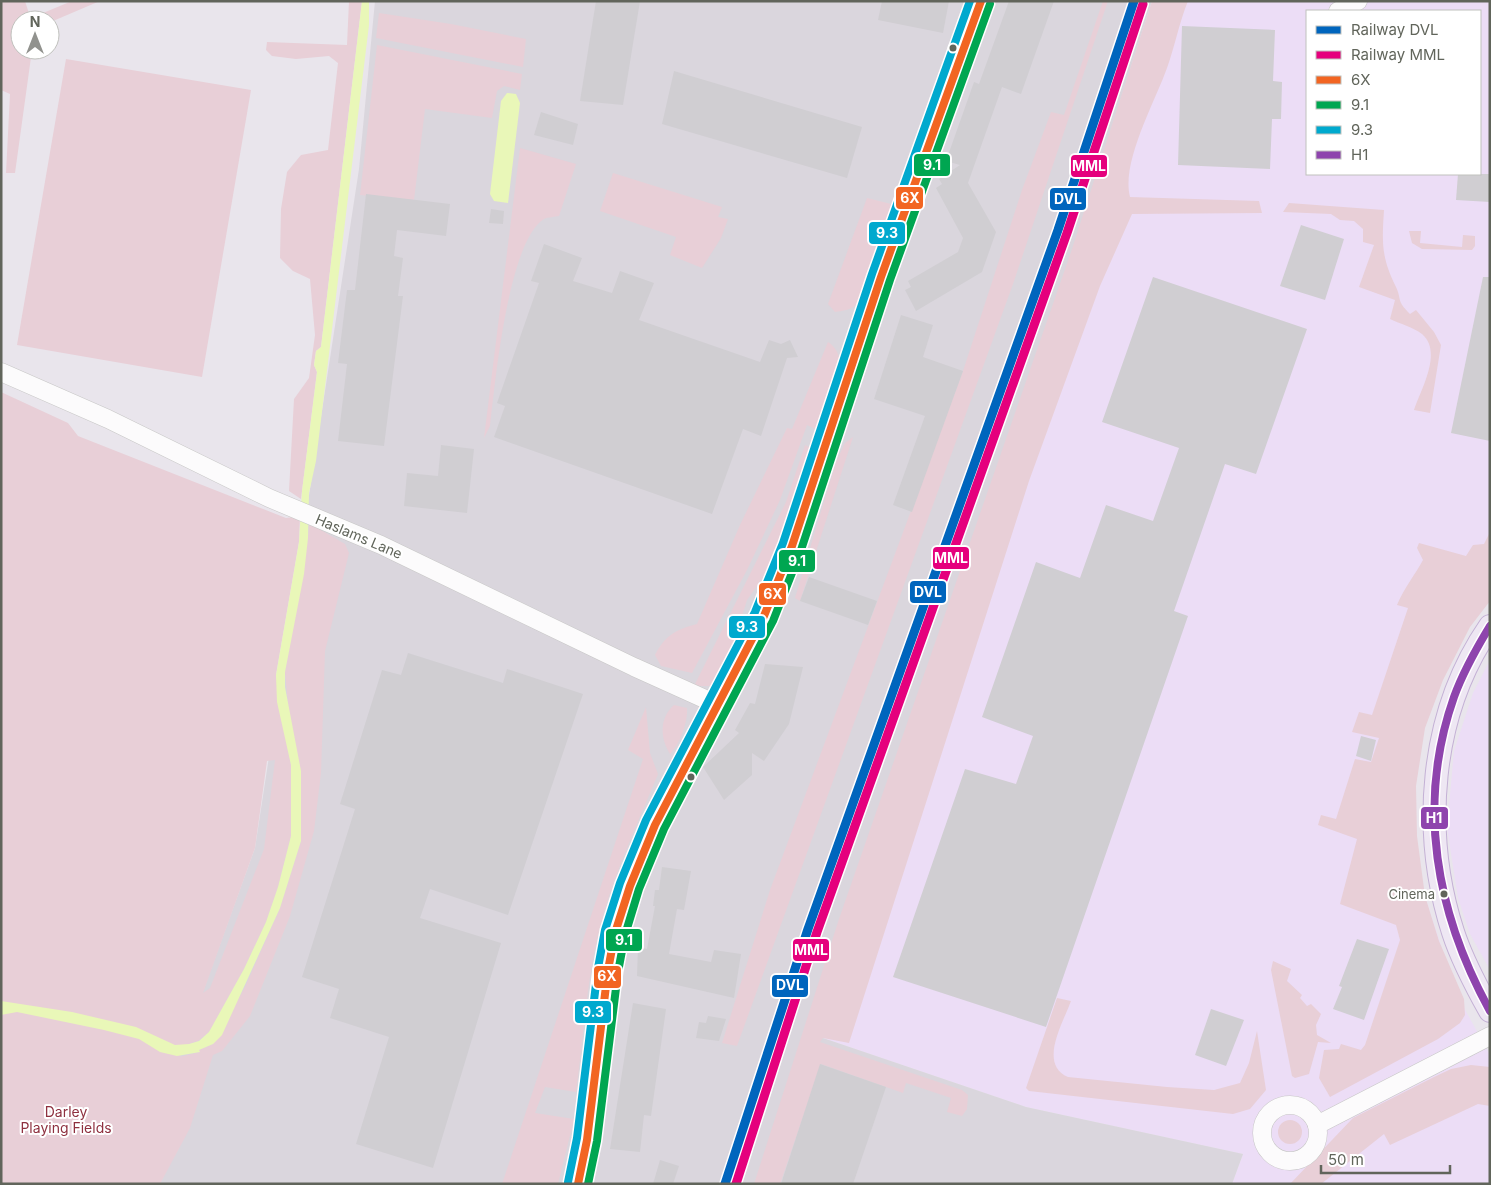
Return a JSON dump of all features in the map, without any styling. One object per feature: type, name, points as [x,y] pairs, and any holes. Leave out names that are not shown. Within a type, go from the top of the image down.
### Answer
[{"type":"main road","points":[[1490,626],[1471,657],[1454,696],[1438,764],[1434,820],[1437,863],[1445,906],[1463,959],[1490,1011]]},
{"type":"street","points":[[578,1184],[587,1140],[608,970],[615,934],[630,886],[649,838],[716,704],[764,616],[792,546],[880,278],[981,1]]},
{"type":"street","points":[[1340,10],[1358,1]]},
{"type":"street","name":"Haslams Lane","points":[[1,372],[108,419],[269,498],[381,544],[716,704]]},
{"type":"street","points":[[1317,1125],[1490,1036]]},
{"type":"shaded area","points":[[362,1],[369,1],[369,25],[316,461],[309,493],[308,538],[304,574],[285,672],[285,687],[301,771],[301,841],[280,908],[222,1035],[213,1044],[199,1050],[200,1052],[177,1056],[160,1052],[139,1039],[104,1030],[17,1012],[1,1015],[1,1001],[72,1012],[136,1027],[175,1045],[199,1041],[209,1032],[244,969],[266,922],[278,887],[291,836],[291,765],[277,702],[276,675],[299,542],[302,491],[317,372],[314,365],[316,351],[321,347]]},
{"type":"shaded area","points":[[375,1],[1152,1],[823,1038],[1026,1107],[1243,1154],[1232,1184],[133,1184],[255,848],[359,169]]},
{"type":"shaded area","points":[[1152,1],[1490,1],[1490,594],[1444,664],[1417,752],[1414,813],[1416,870],[1458,997],[1490,1055],[1490,1184],[1232,1184],[1243,1154],[1026,1107],[823,1038]]},
{"type":"shaded area","points":[[507,93],[516,94],[520,103],[508,203],[494,201],[490,194],[501,101]]},
{"type":"shaded area","points":[[1490,660],[1490,970],[1470,934],[1458,898],[1447,828],[1454,751],[1473,693]]},
{"type":"green space","points":[[1,1],[25,1],[28,10],[10,10],[10,60],[31,60],[15,173],[6,173],[10,94],[1,90]]},
{"type":"green space","points":[[72,1],[100,1],[60,18],[60,10],[50,10]]},
{"type":"green space","points":[[349,1],[362,1],[321,347],[316,351],[314,365],[317,372],[301,499],[289,491],[294,399],[309,378],[315,335],[310,279],[293,271],[280,258],[281,209],[287,172],[301,155],[328,150],[338,63],[329,56],[296,59],[272,56],[266,50],[267,42],[347,45]]},
{"type":"green space","points":[[1103,1],[1108,1],[1013,284],[737,1046],[722,1043],[770,890],[963,371],[1022,190],[1051,112],[1064,115]]},
{"type":"green space","points":[[1152,1],[1188,1],[1167,68],[1135,150],[1130,167],[1130,197],[1259,201],[1262,213],[1132,214],[1100,286],[1029,481],[849,1043],[823,1038],[820,1042],[962,1090],[968,1095],[967,1109],[962,1116],[947,1112],[951,1098],[906,1083],[903,1093],[821,1064],[780,1184],[754,1184],[839,919],[1071,252]]},
{"type":"green space","points":[[379,13],[451,24],[526,39],[523,67],[376,38]]},
{"type":"green space","points":[[377,45],[522,74],[520,90],[504,86],[497,91],[492,118],[425,109],[414,200],[360,195]]},
{"type":"green space","points":[[66,59],[251,90],[202,377],[17,345]]},
{"type":"green space","points":[[520,148],[576,164],[559,216],[544,219],[532,232],[521,255],[505,315],[490,426],[484,438]]},
{"type":"green space","points":[[613,173],[722,207],[718,217],[728,219],[721,238],[702,268],[670,255],[676,237],[600,211]]},
{"type":"green space","points":[[867,198],[891,204],[881,241],[866,286],[857,304],[852,308],[835,312],[828,304]]},
{"type":"green space","points":[[1289,203],[1384,210],[1383,241],[1385,258],[1401,303],[1410,314],[1416,310],[1434,332],[1441,345],[1430,413],[1414,410],[1431,360],[1428,342],[1422,334],[1411,327],[1390,319],[1395,300],[1359,287],[1374,245],[1363,242],[1363,229],[1354,221],[1340,220],[1331,214],[1283,212]]},
{"type":"green space","points":[[1409,231],[1421,231],[1420,243],[1462,247],[1463,235],[1475,236],[1475,246],[1472,250],[1422,249],[1412,243]]},
{"type":"green space","points":[[828,342],[835,349],[839,358],[839,369],[834,391],[817,430],[807,425],[780,500],[747,570],[692,673],[661,666],[655,655],[663,642],[683,628],[697,624],[740,525],[787,428],[792,429]]},
{"type":"green space","name":"Darley Playing Fields","points":[[1,392],[68,423],[78,436],[286,518],[300,516],[299,542],[276,675],[291,765],[291,836],[278,887],[266,922],[244,969],[209,1032],[198,1041],[189,1044],[180,1057],[199,1052],[199,1050],[213,1044],[245,987],[280,908],[301,841],[285,672],[309,523],[345,544],[349,553],[325,651],[321,773],[314,831],[290,916],[250,1016],[222,1051],[213,1055],[190,1128],[160,1184],[1,1184]],"holes":[[[275,760],[264,849],[210,988],[203,993],[255,848],[267,761]]]},
{"type":"green space","points":[[853,437],[800,601],[795,598],[836,462],[845,443]]},
{"type":"green space","points":[[805,445],[813,449],[812,465],[776,559],[747,600],[728,661],[716,682],[709,686],[694,686],[786,502]]},
{"type":"green space","points":[[1490,532],[1490,601],[1470,627],[1443,680],[1425,728],[1416,786],[1417,836],[1425,896],[1439,941],[1464,999],[1465,1015],[1460,1023],[1438,1039],[1330,1097],[1319,1078],[1324,1050],[1339,1049],[1341,1044],[1361,1050],[1365,1045],[1400,940],[1396,925],[1340,904],[1357,839],[1318,825],[1321,815],[1336,819],[1355,759],[1371,762],[1379,738],[1352,732],[1359,712],[1372,715],[1408,608],[1397,605],[1423,560],[1417,548],[1419,543],[1466,556],[1473,545],[1484,544]]},
{"type":"green space","points":[[674,705],[687,708],[687,714],[680,739],[670,754],[664,741],[663,728],[666,716]]},
{"type":"green space","points":[[646,707],[650,753],[658,774],[616,877],[598,934],[590,979],[576,1092],[545,1087],[535,1113],[574,1119],[558,1184],[502,1184],[643,759],[628,750]]},
{"type":"green space","points":[[1273,961],[1291,969],[1287,981],[1302,995],[1300,998],[1307,1006],[1311,1004],[1321,1014],[1316,1025],[1317,1035],[1331,1043],[1318,1042],[1309,1074],[1295,1078],[1292,1076],[1271,970]]},
{"type":"green space","points":[[1057,998],[1071,1001],[1055,1042],[1054,1053],[1055,1063],[1059,1071],[1068,1077],[1214,1090],[1240,1083],[1249,1063],[1257,1031],[1266,1090],[1250,1109],[1233,1114],[1029,1091],[1026,1088]]},
{"type":"green space","points":[[1471,1065],[1490,1067],[1490,1106],[1478,1104],[1390,1145],[1384,1134],[1321,1184],[1290,1184],[1353,1118],[1451,1069]]},
{"type":"green space","points":[[1290,1120],[1298,1124],[1302,1132],[1298,1140],[1290,1144],[1282,1140],[1278,1132],[1282,1124]]},
{"type":"building","points":[[596,1],[640,1],[623,105],[580,101]]},
{"type":"building","points":[[882,1],[949,1],[943,33],[878,20]]},
{"type":"building","points":[[1009,1],[1054,1],[1021,94],[1002,87],[968,183],[996,232],[982,272],[916,311],[905,290],[911,287],[908,281],[958,252],[963,238],[936,188],[942,184],[939,179],[960,165],[946,161],[974,82],[979,84]]},
{"type":"building","points":[[1182,26],[1275,30],[1273,81],[1282,82],[1281,119],[1272,119],[1270,169],[1178,165]]},
{"type":"building","points":[[674,71],[862,127],[847,178],[662,124]]},
{"type":"building","points":[[541,112],[578,124],[573,145],[534,135]]},
{"type":"building","points":[[1490,174],[1490,202],[1456,200],[1458,175]]},
{"type":"building","points":[[366,194],[450,204],[446,236],[397,230],[394,256],[403,258],[398,296],[403,296],[384,446],[338,441],[347,364],[338,363],[347,290],[355,290]]},
{"type":"building","points":[[491,209],[504,211],[503,224],[489,223]]},
{"type":"building","points":[[1301,225],[1344,239],[1325,300],[1280,286]]},
{"type":"building","points":[[544,244],[582,258],[573,281],[612,293],[620,271],[654,283],[639,320],[760,362],[769,340],[781,344],[790,340],[798,357],[787,358],[761,436],[743,429],[712,514],[494,437],[505,406],[497,403],[539,283],[531,281]]},
{"type":"building","points":[[1153,277],[1307,329],[1256,474],[1225,464],[1174,611],[1188,616],[1046,1027],[893,977],[965,769],[1016,784],[1033,736],[982,717],[1036,562],[1080,578],[1106,505],[1153,521],[1179,448],[1102,422]]},
{"type":"building","points":[[1483,277],[1490,277],[1490,441],[1451,433]]},
{"type":"building","points":[[901,315],[933,325],[923,357],[963,371],[912,512],[893,505],[925,416],[874,399]]},
{"type":"building","points":[[441,445],[474,449],[467,513],[404,506],[407,473],[438,476]]},
{"type":"building","points":[[809,577],[877,601],[868,625],[800,601]]},
{"type":"building","points":[[408,653],[503,683],[507,669],[583,694],[508,915],[430,889],[420,918],[501,943],[433,1168],[356,1144],[389,1037],[330,1018],[339,989],[302,977],[355,809],[340,804],[382,670],[401,675]]},
{"type":"building","points":[[765,664],[803,667],[789,724],[764,761],[752,753],[752,775],[724,800],[703,767],[739,733],[735,730],[750,703],[755,704]]},
{"type":"building","points":[[1361,736],[1376,740],[1371,761],[1356,756]]},
{"type":"building","points":[[662,867],[691,871],[684,910],[677,909],[669,954],[711,962],[714,950],[741,954],[734,998],[637,976],[638,947],[647,949],[655,906],[653,906],[655,890],[659,890]]},
{"type":"building","points":[[1357,939],[1389,949],[1364,1020],[1333,1009],[1342,987],[1339,986]]},
{"type":"building","points":[[633,1003],[666,1009],[651,1116],[644,1115],[640,1152],[610,1149]]},
{"type":"building","points":[[1211,1009],[1244,1020],[1226,1066],[1195,1055]]},
{"type":"building","points":[[708,1016],[726,1019],[719,1041],[696,1038],[699,1022],[706,1023]]},
{"type":"building","points":[[820,1064],[886,1087],[853,1184],[781,1184]]},
{"type":"building","points":[[660,1160],[679,1166],[673,1184],[653,1184]]},
{"type":"rail line","name":"DVL","points":[[725,1184],[808,929],[1058,230],[1134,1]]},
{"type":"rail line","name":"MML","points":[[736,1184],[817,932],[1067,233],[1143,4]]},
{"type":"transit line","name":"9.3","points":[[568,1182],[577,1138],[598,968],[605,930],[620,883],[646,820],[755,612],[783,543],[872,274],[970,1]]},
{"type":"transit line","name":"6X","points":[[578,1184],[587,1140],[608,970],[615,933],[630,886],[655,825],[764,616],[792,546],[881,277],[981,1]]},
{"type":"transit line","name":"9.1","points":[[588,1184],[597,1141],[618,972],[625,935],[639,889],[664,829],[773,621],[801,550],[890,280],[990,4]]},
{"type":"transit line","name":"H1","points":[[1490,626],[1461,679],[1442,737],[1436,778],[1434,818],[1438,858],[1445,897],[1456,936],[1471,974],[1490,1011]]},
{"type":"place","name":"Cinema","points":[[1444,894]]}]
